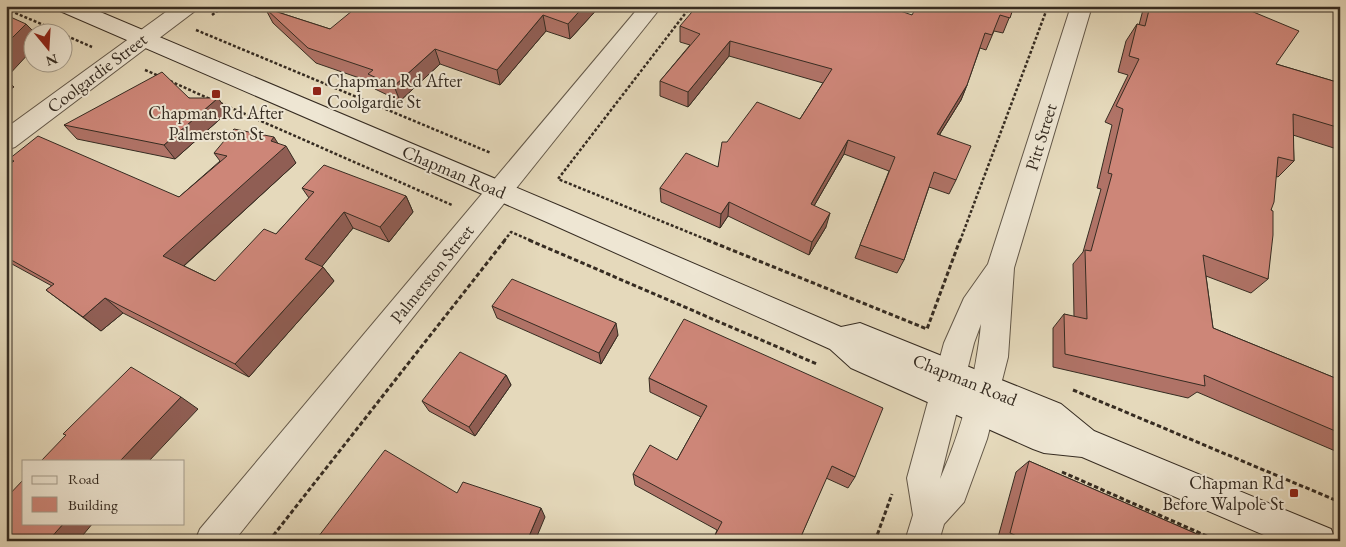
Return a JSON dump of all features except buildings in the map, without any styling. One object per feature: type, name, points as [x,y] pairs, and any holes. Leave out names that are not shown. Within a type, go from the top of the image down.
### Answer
[{"type":"street","name":"Chapman Road","points":[[67,6],[500,191],[840,340],[861,359],[948,384],[982,398],[1044,438],[1083,442],[1319,541]]},
{"type":"street","name":"Coolgardie Street","points":[[6,141],[188,6]]},
{"type":"street","name":"Palmerston Street","points":[[212,541],[652,6]]},
{"type":"street","name":"Pitt Street","points":[[926,528],[952,490],[971,439],[993,356],[1000,268],[1082,6]]},
{"type":"street","name":"Pitt Street","points":[[926,528],[924,478],[959,343],[974,307],[1000,268]]},
{"type":"path","points":[[691,6],[558,179],[927,329],[1048,6]]},
{"type":"path","points":[[6,9],[36,22]]},
{"type":"path","points":[[194,29],[491,153]]},
{"type":"path","points":[[72,38],[95,48]]},
{"type":"path","points":[[140,68],[454,206]]},
{"type":"path","points":[[269,541],[511,232],[821,365]]},
{"type":"path","points":[[1067,388],[1340,502]]},
{"type":"path","points":[[1056,470],[1218,541]]},
{"type":"place","name":"Chapman Rd After Coolgardie St","points":[[317,91]]},
{"type":"place","name":"Chapman Rd After Palmerston St","points":[[216,94]]},
{"type":"place","name":"Chapman Rd Before Walpole St","points":[[1294,493]]}]
